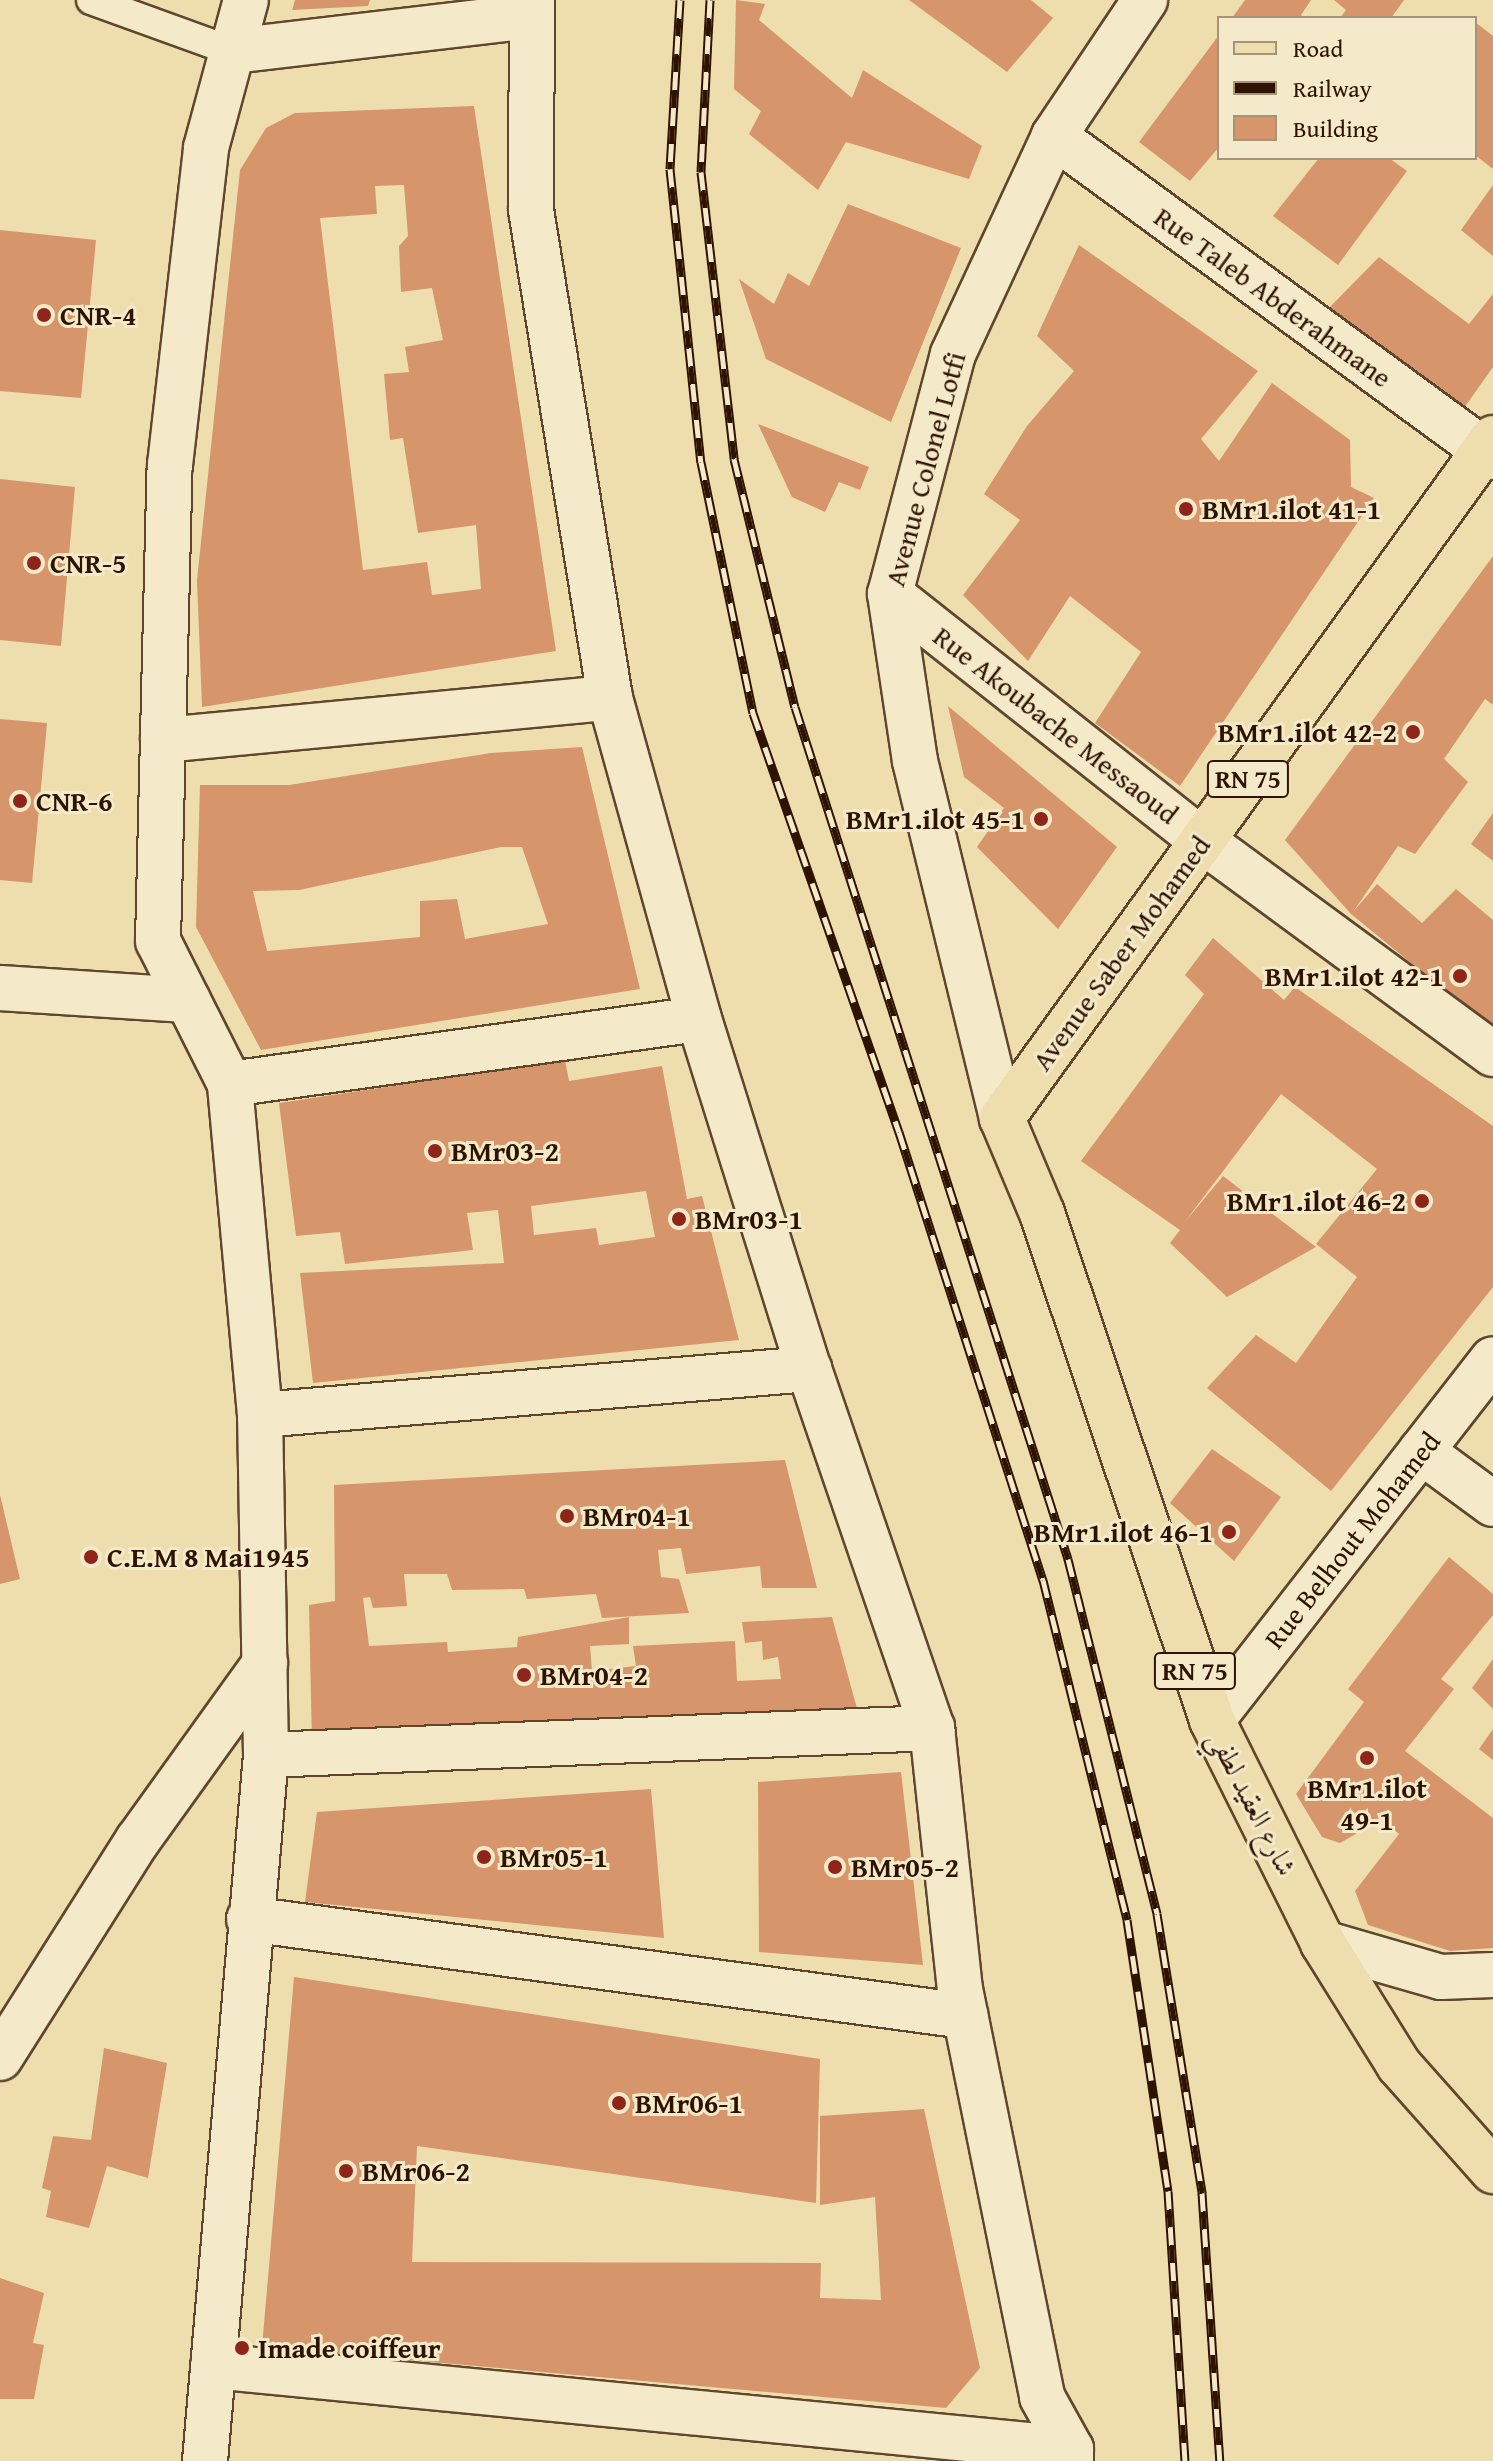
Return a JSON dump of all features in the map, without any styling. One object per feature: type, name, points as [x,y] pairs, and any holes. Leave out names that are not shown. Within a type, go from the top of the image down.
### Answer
[{"type":"main road","name":"Avenue Saber Mohamed","points":[[1002,1118],[1490,449]]},
{"type":"main road","name":"شارع العقيد لطفي","points":[[1002,1118],[1042,1213],[1212,1720],[1323,1943],[1399,2065],[1491,2164]]},
{"type":"street","points":[[205,2461],[249,1919],[266,1755],[260,1415],[230,1084],[158,941],[170,465],[206,148],[246,0]]},
{"type":"street","name":"Avenue Colonel Lotfi","points":[[1002,1118],[915,761],[890,594],[953,354],[1054,136],[1145,0]]},
{"type":"street","points":[[232,51],[530,8],[531,210],[610,698],[699,1019],[809,1369],[932,1728],[965,2016],[1042,2397],[1071,2455]]},
{"type":"street","name":"Rue Taleb Abderahmane","points":[[1054,136],[1490,449]]},
{"type":"street","name":"Rue Akoubache Messaoud","points":[[890,594],[1203,841],[1493,1054]]},
{"type":"street","points":[[163,740],[610,698]]},
{"type":"street","points":[[0,988],[188,1000]]},
{"type":"street","points":[[230,1084],[699,1019]]},
{"type":"street","name":"Rue Belhout Mohamed","points":[[1212,1720],[1493,1359]]},
{"type":"street","points":[[260,1415],[809,1369]]},
{"type":"street","points":[[1421,1451],[1493,1504]]},
{"type":"street","points":[[0,2058],[138,1840],[265,1663]]},
{"type":"street","points":[[266,1755],[932,1728]]},
{"type":"street","points":[[249,1919],[965,2016]]},
{"type":"street","points":[[1323,1943],[1441,1977],[1493,1975]]},
{"type":"street","points":[[213,2366],[1071,2455]]},
{"type":"lane","points":[[91,0],[232,51]]},
{"type":"building","points":[[295,0],[370,0],[368,6],[292,10]]},
{"type":"building","points":[[736,0],[765,4],[759,20],[852,98],[863,70],[982,146],[969,179],[846,142],[818,190],[749,134],[761,111],[734,89]]},
{"type":"building","points":[[909,0],[1031,0],[1053,18],[1007,72]]},
{"type":"building","points":[[1245,0],[1311,0],[1302,16],[1233,16]]},
{"type":"building","points":[[1334,0],[1404,0],[1392,16],[1342,16],[1346,10]]},
{"type":"building","points":[[1477,24],[1493,36],[1493,169],[1477,157]]},
{"type":"building","points":[[1217,38],[1217,149],[1190,181],[1139,142]]},
{"type":"building","points":[[474,106],[556,651],[202,707],[197,580],[240,170],[266,128],[295,113]],"holes":[[[404,185],[408,236],[399,246],[401,292],[432,288],[443,340],[405,347],[409,372],[384,374],[390,440],[403,438],[418,533],[476,525],[481,589],[432,595],[427,562],[363,570],[320,218],[377,214],[375,186]]]},
{"type":"building","points":[[1317,160],[1392,160],[1407,171],[1338,265],[1273,216]]},
{"type":"building","points":[[1493,185],[1493,256],[1461,230]]},
{"type":"building","points":[[848,204],[961,248],[891,422],[766,359],[739,279],[774,304],[788,273],[809,286]]},
{"type":"building","name":"CNR-4","points":[[0,230],[96,240],[81,398],[0,391]]},
{"type":"building","name":"BMr1.ilot 41-1","points":[[1079,245],[1258,371],[1201,439],[1219,461],[1272,383],[1350,440],[1351,487],[1374,498],[1180,786],[1095,723],[1141,652],[1070,596],[1028,661],[963,595],[1020,520],[984,494],[1027,426],[1074,371],[1037,336]]},
{"type":"building","points":[[1379,257],[1469,324],[1493,294],[1493,367],[1459,415],[1327,310]]},
{"type":"building","points":[[758,424],[869,467],[860,490],[839,482],[825,512],[792,497]]},
{"type":"building","name":"CNR-5","points":[[0,479],[75,487],[61,646],[0,640]]},
{"type":"building","name":"BMr1.ilot 42-2","points":[[1493,556],[1493,705],[1485,699],[1444,759],[1468,782],[1415,854],[1398,846],[1353,912],[1377,884],[1422,923],[1456,889],[1493,920],[1493,1030],[1351,914],[1285,840]]},
{"type":"building","name":"BMr1.ilot 45-1","points":[[948,706],[1117,847],[1058,929],[977,847],[1004,808],[964,777]]},
{"type":"building","name":"CNR-6","points":[[0,719],[47,723],[32,883],[0,880]]},
{"type":"building","points":[[582,747],[640,989],[261,1050],[196,927],[200,785],[289,785],[491,753]],"holes":[[[501,847],[522,847],[548,924],[465,939],[457,899],[420,901],[420,937],[267,951],[253,891],[299,890]]]},
{"type":"building","points":[[1493,813],[1493,861],[1471,844]]},
{"type":"building","name":"BMr1.ilot 46-2","points":[[1213,938],[1284,1000],[1295,987],[1493,1126],[1493,1287],[1331,1491],[1207,1388],[1256,1335],[1296,1363],[1357,1277],[1316,1244],[1377,1169],[1281,1094],[1184,1223],[1223,1176],[1316,1247],[1227,1297],[1170,1243],[1180,1230],[1081,1161],[1204,994],[1185,975]]},
{"type":"building","points":[[565,1060],[569,1081],[662,1066],[687,1199],[702,1196],[739,1340],[313,1383],[300,1273],[504,1263],[498,1210],[467,1213],[473,1250],[345,1264],[340,1232],[296,1236],[279,1103]],"holes":[[[646,1191],[655,1237],[599,1245],[596,1228],[534,1235],[531,1206]]]},
{"type":"building","name":"BMr1.ilot 46-1","points":[[1212,1449],[1281,1497],[1234,1561],[1170,1503]]},
{"type":"building","points":[[785,1460],[817,1588],[762,1588],[760,1566],[686,1574],[681,1548],[658,1550],[661,1577],[679,1579],[689,1613],[602,1618],[596,1594],[527,1599],[524,1589],[452,1590],[447,1574],[404,1574],[407,1606],[373,1608],[370,1597],[363,1598],[369,1646],[447,1642],[448,1652],[517,1647],[518,1637],[629,1617],[629,1644],[590,1646],[592,1671],[636,1666],[633,1646],[735,1641],[737,1681],[781,1679],[778,1657],[763,1660],[762,1641],[745,1643],[742,1622],[832,1617],[859,1716],[312,1745],[309,1605],[335,1601],[334,1485]]},
{"type":"building","points":[[0,1495],[20,1579],[0,1584]]},
{"type":"building","name":"BMr1.ilot 49-1","points":[[1449,1557],[1493,1594],[1493,1615],[1441,1679],[1454,1689],[1405,1751],[1493,1818],[1493,1948],[1450,1951],[1368,1925],[1355,1891],[1399,1834],[1382,1819],[1340,1843],[1322,1837],[1296,1794],[1364,1702],[1348,1689]]},
{"type":"building","points":[[1493,1659],[1493,1709],[1472,1688]]},
{"type":"building","points":[[1493,1729],[1493,1760],[1479,1749]]},
{"type":"building","name":"BMr05-2","points":[[901,1772],[923,1965],[759,1952],[758,1782]]},
{"type":"building","name":"BMr05-1","points":[[651,1789],[664,1938],[305,1902],[317,1812]]},
{"type":"building","name":"BMr06-2","points":[[294,1977],[820,2059],[816,2203],[417,2146],[412,2262],[821,2263],[820,2298],[881,2300],[875,2197],[820,2205],[820,2116],[924,2109],[980,2368],[946,2408],[262,2347]]},
{"type":"building","points":[[104,2048],[167,2063],[148,2178],[107,2166],[89,2228],[46,2217],[51,2191],[42,2188],[53,2136],[91,2140]]},
{"type":"building","points":[[0,2278],[44,2293],[33,2343],[44,2345],[34,2399],[0,2399]]},
{"type":"railway","points":[[680,0],[670,169],[701,462],[753,713],[899,1132],[1043,1580],[1127,1920],[1168,2191],[1185,2461]]},
{"type":"railway","points":[[710,0],[701,172],[734,459],[795,707],[1068,1559],[1157,1914],[1202,2193],[1220,2461]]},
{"type":"place","name":"CNR-4","points":[[44,315]]},
{"type":"place","name":"BMr1.ilot 41-1","points":[[1186,509]]},
{"type":"place","name":"CNR-5","points":[[34,563]]},
{"type":"place","name":"BMr1.ilot 42-2","points":[[1413,732]]},
{"type":"place","name":"CNR-6","points":[[20,801]]},
{"type":"place","name":"BMr1.ilot 45-1","points":[[1041,819]]},
{"type":"place","name":"BMr1.ilot 42-1","points":[[1460,976]]},
{"type":"place","name":"BMr03-2","points":[[435,1151]]},
{"type":"place","name":"BMr1.ilot 46-2","points":[[1422,1201]]},
{"type":"place","name":"BMr03-1","points":[[679,1219]]},
{"type":"place","name":"BMr04-1","points":[[567,1516]]},
{"type":"place","name":"BMr1.ilot 46-1","points":[[1229,1532]]},
{"type":"place","name":"C.E.M 8 Mai1945","points":[[91,1557]]},
{"type":"place","name":"BMr04-2","points":[[524,1675]]},
{"type":"place","name":"BMr1.ilot 49-1","points":[[1367,1758]]},
{"type":"place","name":"BMr05-1","points":[[484,1857]]},
{"type":"place","name":"BMr05-2","points":[[835,1867]]},
{"type":"place","name":"BMr06-1","points":[[619,2103]]},
{"type":"place","name":"BMr06-2","points":[[346,2171]]},
{"type":"place","name":"Imade coiffeur","points":[[242,2348]]}]
